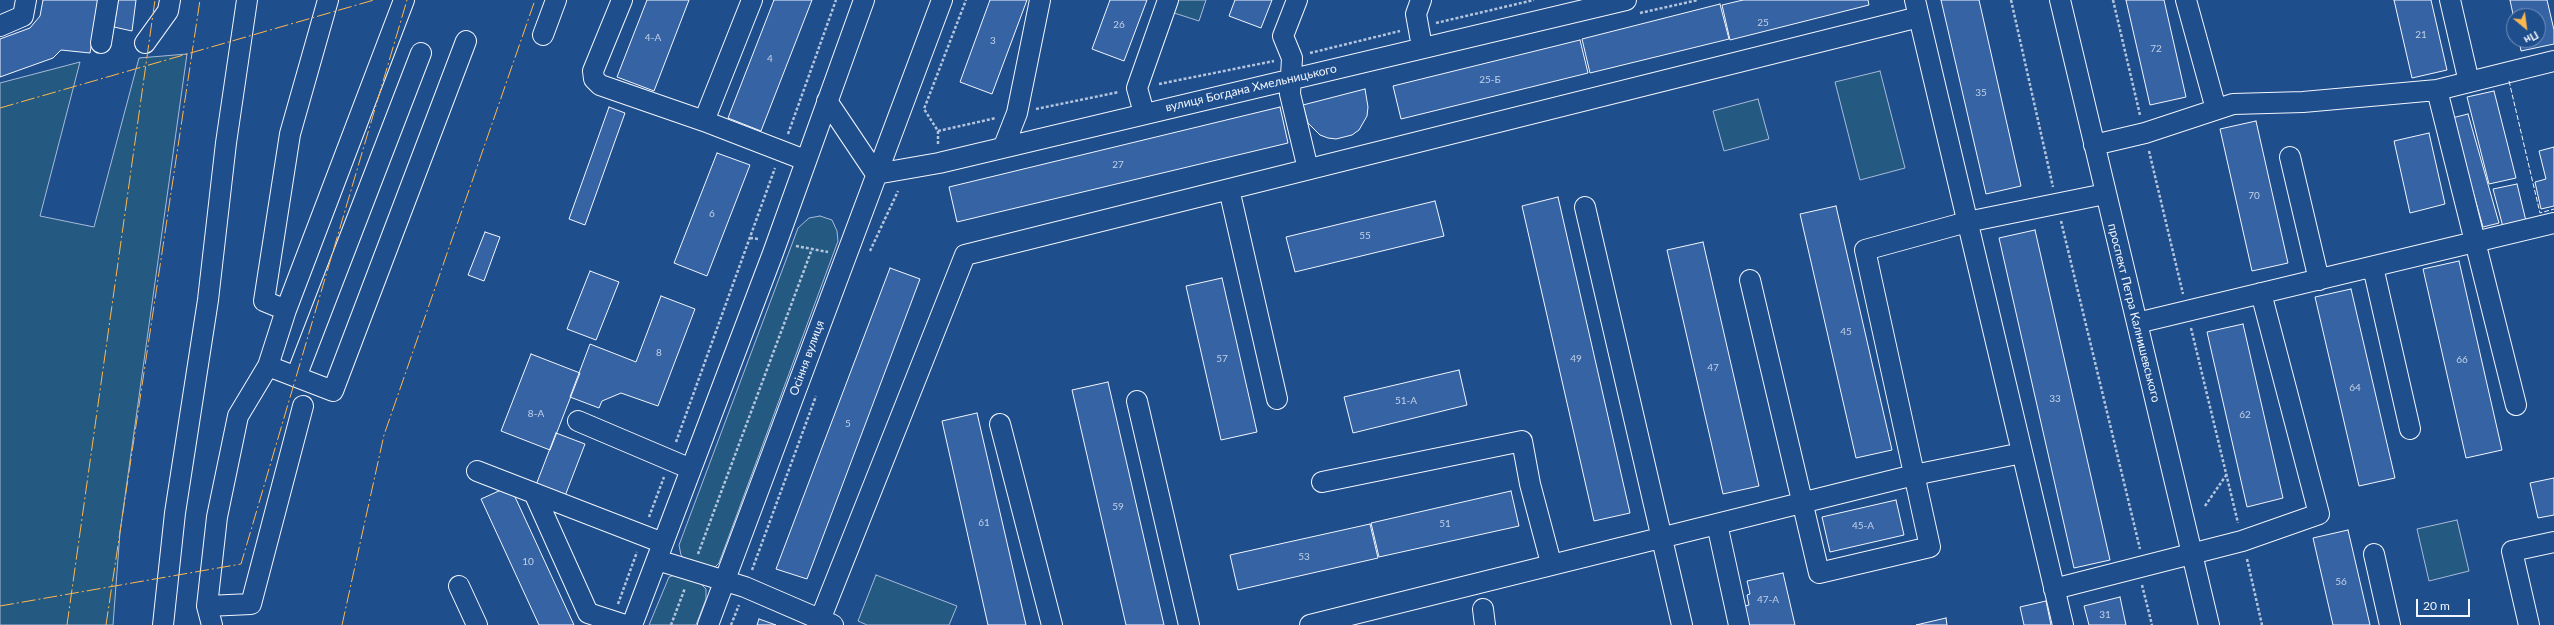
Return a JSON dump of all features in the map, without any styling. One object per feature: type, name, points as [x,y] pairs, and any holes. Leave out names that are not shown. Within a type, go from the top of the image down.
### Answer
[{"type":"street","points":[[0,26],[23,16],[26,0]]},
{"type":"street","points":[[101,43],[108,0]]},
{"type":"street","points":[[145,43],[168,11],[170,0]]},
{"type":"street","points":[[163,625],[175,513],[208,300],[226,143],[247,0]]},
{"type":"street","points":[[286,310],[264,301],[290,134],[328,0]]},
{"type":"street","points":[[212,625],[207,606],[217,517],[238,416],[268,366],[286,310],[404,0]]},
{"type":"street","points":[[543,35],[556,0]]},
{"type":"street","points":[[622,0],[593,71],[594,79],[600,85],[704,121],[805,160]]},
{"type":"street","points":[[704,121],[752,0]]},
{"type":"street","points":[[632,625],[777,242],[826,101],[864,0]]},
{"type":"street","name":"Осіння вулиця","points":[[708,625],[845,255],[942,0]]},
{"type":"street","points":[[1004,146],[1017,113],[1040,0]]},
{"type":"street","points":[[1144,113],[1137,88],[1168,0]]},
{"type":"street","points":[[1297,0],[1283,36],[1292,58],[1290,94],[1308,169]]},
{"type":"street","points":[[1421,0],[1416,14],[1422,47]]},
{"type":"street","name":"вулиця Богдана Хмельницького","points":[[876,174],[939,163],[1004,146],[1422,47],[1555,8],[1626,0]]},
{"type":"street","name":"проспект Петра Калнишевського","points":[[2060,0],[2105,194],[2209,625]]},
{"type":"street","points":[[2186,0],[2216,109]]},
{"type":"street","points":[[2450,0],[2469,82]]},
{"type":"street","points":[[477,471],[643,535],[660,551],[692,570],[745,587],[824,623],[965,255],[1308,169],[1917,9],[2063,625]]},
{"type":"street","points":[[268,366],[333,391],[466,41]]},
{"type":"street","points":[[296,377],[421,52]]},
{"type":"street","points":[[2094,145],[2145,133],[2233,104],[2303,102],[2437,90],[2554,61]]},
{"type":"street","points":[[2437,90],[2516,405]]},
{"type":"street","points":[[826,101],[876,174]]},
{"type":"street","points":[[2290,157],[2319,280]]},
{"type":"street","points":[[1229,189],[1277,399]]},
{"type":"street","points":[[1750,280],[1802,504],[1820,573],[1930,547],[1865,250],[1968,222],[2105,194]]},
{"type":"street","points":[[1585,207],[1682,625]]},
{"type":"street","points":[[2137,323],[2554,223]]},
{"type":"street","points":[[2373,267],[2410,429]]},
{"type":"street","points":[[2054,588],[2140,562],[2192,554],[2242,541],[2318,514],[2261,293]]},
{"type":"street","points":[[1137,401],[1189,625]]},
{"type":"street","points":[[207,606],[251,604],[303,406]]},
{"type":"street","points":[[578,421],[691,469]]},
{"type":"street","points":[[1000,424],[1052,625]]},
{"type":"street","points":[[1322,482],[1522,441],[1530,484],[1551,563]]},
{"type":"street","points":[[1310,625],[1551,563],[1802,504],[1914,475],[2022,453]]},
{"type":"street","points":[[534,493],[588,613],[619,623]]},
{"type":"street","points":[[1717,524],[1739,625]]},
{"type":"street","points":[[2529,625],[2512,551],[2554,542]]},
{"type":"street","points":[[2374,554],[2390,625]]},
{"type":"street","points":[[459,586],[477,625]]},
{"type":"path","points":[[619,623],[643,535],[836,0]]},
{"type":"path","points":[[966,0],[924,109],[938,132],[1017,113],[1292,58],[1534,0]]},
{"type":"path","points":[[2012,0],[2057,205],[2140,562],[2152,625]]},
{"type":"path","points":[[870,252],[896,191]]},
{"type":"path","points":[[750,238],[845,255]]},
{"type":"path","points":[[671,625],[812,249]]},
{"type":"path","points":[[731,625],[817,393]]},
{"type":"path","points":[[2205,506],[2227,474]]},
{"type":"shaded area","points":[[1172,0],[1206,0],[1199,21],[1168,11]]},
{"type":"shaded area","points":[[187,54],[120,532],[113,625],[0,625],[0,83],[80,62],[40,216],[94,227],[139,58]]},
{"type":"shaded area","points":[[1880,71],[1905,168],[1860,180],[1835,82]]},
{"type":"shaded area","points":[[1758,99],[1769,139],[1724,151],[1713,111]]},
{"type":"shaded area","points":[[820,216],[832,220],[837,231],[838,241],[719,563],[715,567],[687,563],[681,555],[679,545],[798,228],[809,218]]},
{"type":"shaded area","points":[[2457,520],[2469,571],[2429,581],[2417,529]]},
{"type":"shaded area","points":[[680,573],[698,581],[706,589],[706,599],[696,625],[649,625],[669,577]]},
{"type":"shaded area","points":[[876,575],[957,606],[949,625],[867,625],[858,621]]},
{"type":"building","points":[[43,0],[99,0],[90,53],[61,50],[53,58],[0,77],[0,39],[30,28],[40,16]]},
{"type":"building","points":[[118,0],[136,0],[132,31],[114,27]]},
{"type":"building","points":[[647,0],[689,0],[654,91],[617,77]]},
{"type":"building","points":[[774,0],[812,0],[761,131],[728,118]]},
{"type":"building","points":[[990,0],[1027,0],[992,94],[960,82]]},
{"type":"building","points":[[1110,0],[1147,0],[1124,61],[1092,49]]},
{"type":"building","points":[[1235,0],[1272,0],[1261,28],[1229,16]]},
{"type":"building","points":[[1743,0],[1868,0],[1869,5],[1730,40],[1722,5]]},
{"type":"building","points":[[1941,0],[1979,0],[2021,186],[1986,194]]},
{"type":"building","points":[[2126,0],[2164,0],[2186,97],[2150,105]]},
{"type":"building","points":[[2394,0],[2431,0],[2447,70],[2412,78]]},
{"type":"building","points":[[2510,0],[2547,0],[2554,30],[2554,44],[2546,46],[2546,8],[2512,8]]},
{"type":"building","points":[[1720,4],[1729,39],[1590,73],[1582,39]]},
{"type":"building","points":[[1580,40],[1588,73],[1401,119],[1393,86]]},
{"type":"building","points":[[2520,48],[2535,48],[2521,51]]},
{"type":"building","points":[[1365,89],[1368,107],[1367,116],[1359,130],[1352,135],[1336,139],[1328,138],[1320,135],[1308,123],[1303,105]]},
{"type":"building","points":[[2494,91],[2516,178],[2489,184],[2467,97]]},
{"type":"building","points":[[609,107],[625,113],[585,225],[569,219]]},
{"type":"building","points":[[1280,107],[1288,143],[957,222],[949,187]]},
{"type":"building","points":[[2468,114],[2499,223],[2483,227],[2452,118]]},
{"type":"building","points":[[2256,121],[2288,263],[2252,271],[2220,129]]},
{"type":"building","points":[[2429,133],[2445,204],[2410,213],[2394,141]]},
{"type":"building","points":[[2554,147],[2554,206],[2541,209],[2535,182],[2546,179],[2539,151]]},
{"type":"building","points":[[717,153],[750,165],[707,276],[674,263]]},
{"type":"building","points":[[2517,184],[2526,221],[2503,227],[2493,189]]},
{"type":"building","points":[[1558,197],[1630,513],[1594,521],[1522,206]]},
{"type":"building","points":[[1435,201],[1444,236],[1295,272],[1286,237]]},
{"type":"building","points":[[1836,206],[1892,450],[1856,458],[1800,214]]},
{"type":"building","points":[[2035,230],[2110,560],[2074,568],[1999,238]]},
{"type":"building","points":[[485,232],[500,237],[484,281],[468,275]]},
{"type":"building","points":[[1703,242],[1759,486],[1723,494],[1667,250]]},
{"type":"building","points":[[2459,261],[2502,450],[2466,458],[2423,269]]},
{"type":"building","points":[[890,268],[920,279],[807,579],[776,569]]},
{"type":"building","points":[[590,271],[619,282],[596,340],[567,329]]},
{"type":"building","points":[[1222,278],[1257,432],[1221,440],[1186,286]]},
{"type":"building","points":[[2351,289],[2395,478],[2359,486],[2315,297]]},
{"type":"building","points":[[661,296],[695,309],[658,406],[621,393],[602,401],[599,408],[570,397],[590,344],[636,362]]},
{"type":"building","points":[[2243,324],[2283,498],[2247,507],[2207,332]]},
{"type":"building","points":[[531,354],[580,373],[550,450],[501,431]]},
{"type":"building","points":[[1459,370],[1467,405],[1353,433],[1344,397]]},
{"type":"building","points":[[1108,382],[1164,625],[1126,625],[1072,390]]},
{"type":"building","points":[[977,413],[1026,625],[988,625],[942,421]]},
{"type":"building","points":[[556,433],[585,444],[565,496],[536,485]]},
{"type":"building","points":[[2554,478],[2554,515],[2538,518],[2530,483]]},
{"type":"building","points":[[510,486],[574,625],[539,625],[481,499]]},
{"type":"building","points":[[1511,491],[1519,526],[1379,557],[1371,523]]},
{"type":"building","points":[[1896,500],[1904,535],[1830,552],[1822,517]]},
{"type":"building","points":[[1370,524],[1378,558],[1238,590],[1230,555]]},
{"type":"building","points":[[2348,530],[2370,625],[2333,625],[2313,538]]},
{"type":"building","points":[[1783,573],[1795,625],[1745,625],[1741,607],[1749,605],[1747,595],[1750,594],[1747,581]]},
{"type":"building","points":[[2120,597],[2126,625],[2089,625],[2084,606]]},
{"type":"building","points":[[2046,601],[2051,625],[2024,625],[2020,607]]},
{"type":"building","points":[[1946,618],[1947,625],[1916,625]]},
{"type":"building","points":[[759,619],[776,625],[757,625]]},
{"type":"fence","points":[[2509,81],[2540,213],[2554,209]]},
{"type":"power","points":[[67,625],[155,0]]},
{"type":"power","points":[[106,625],[200,0]]},
{"type":"power","points":[[0,108],[374,0]]},
{"type":"power","points":[[0,606],[241,564],[407,0]]},
{"type":"power","points":[[342,625],[384,435],[535,0]]}]
